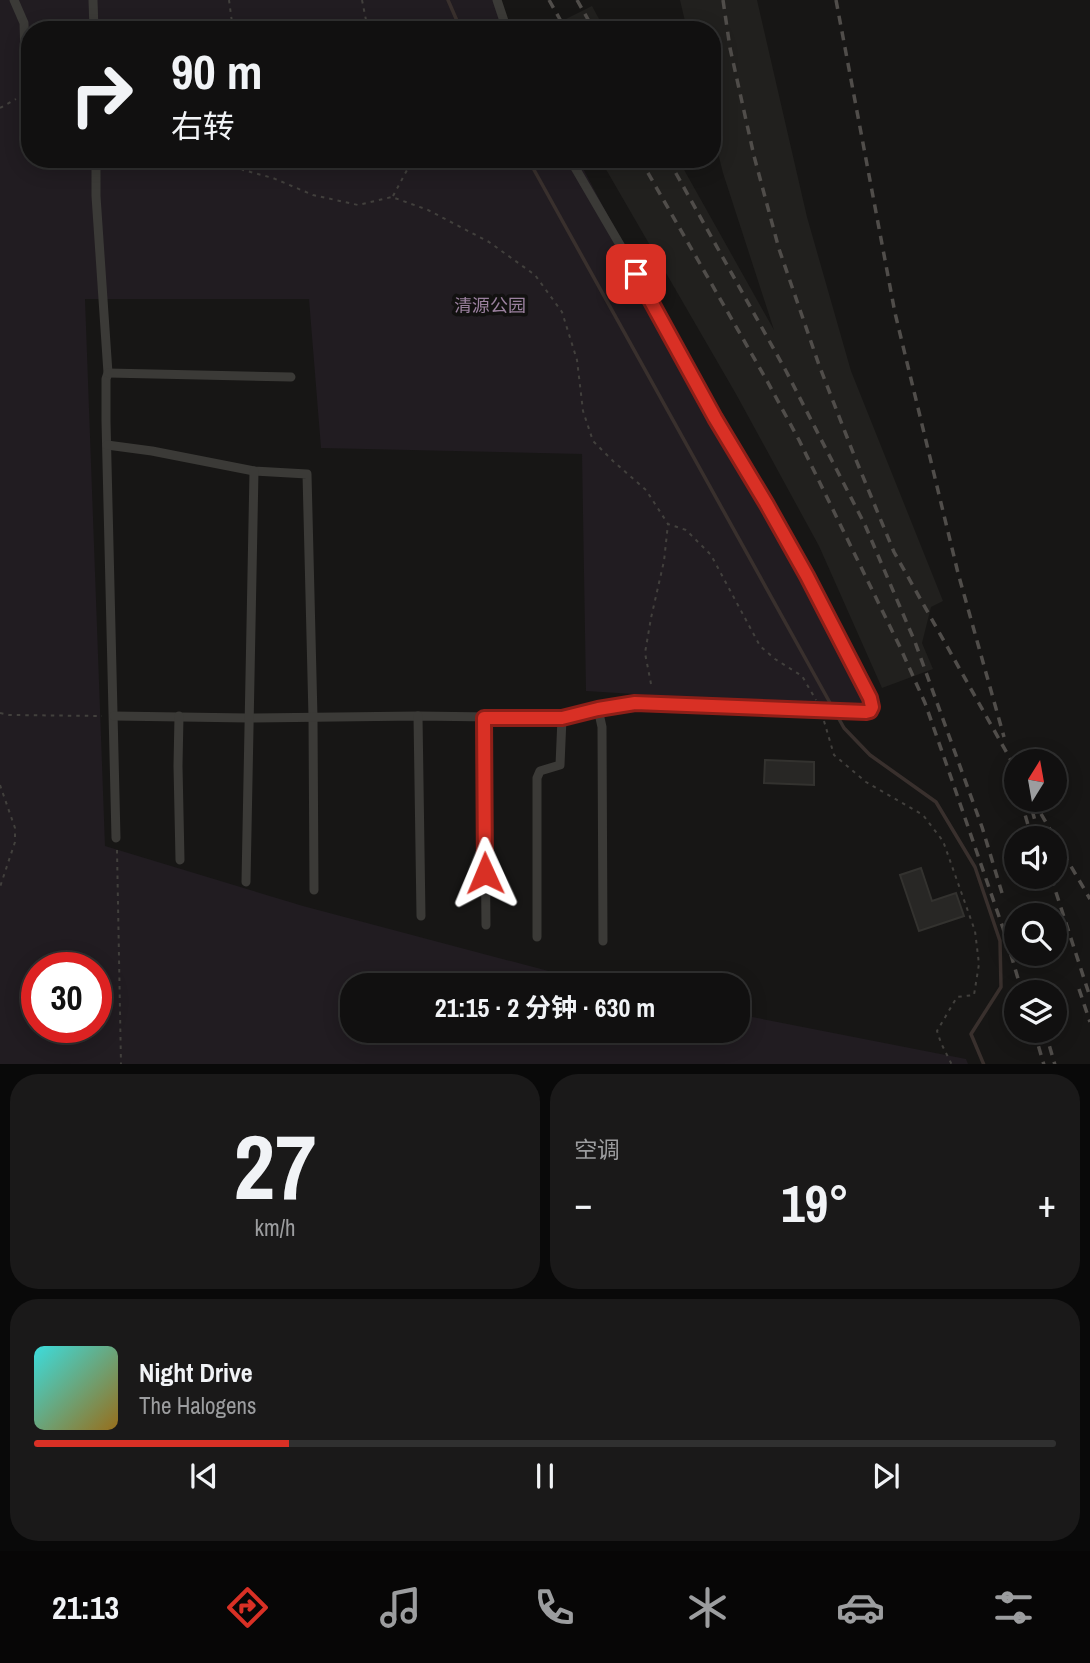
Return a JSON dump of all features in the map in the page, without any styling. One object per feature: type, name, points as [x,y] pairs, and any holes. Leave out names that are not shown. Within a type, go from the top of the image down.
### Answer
[{"type":"street","points":[[14,0],[23,21]]},
{"type":"street","points":[[93,0],[94,21]]},
{"type":"street","points":[[497,0],[504,21]]},
{"type":"street","points":[[96,168],[108,373],[107,445],[116,838]]},
{"type":"street","points":[[114,716],[562,718],[635,703],[870,711],[870,698],[807,576],[575,168]]},
{"type":"street","points":[[108,373],[291,377]]},
{"type":"street","points":[[107,445],[254,471],[307,474],[314,890]]},
{"type":"street","points":[[246,883],[254,471]]},
{"type":"street","points":[[598,709],[602,727],[603,941]]},
{"type":"street","points":[[179,716],[180,860]]},
{"type":"street","points":[[418,716],[421,916]]},
{"type":"street","points":[[484,718],[486,925]]},
{"type":"street","points":[[537,937],[537,778],[540,771],[560,765],[562,718]]},
{"type":"path","points":[[229,0],[232,21]]},
{"type":"path","points":[[362,0],[366,21]]},
{"type":"path","points":[[0,108],[21,98]]},
{"type":"path","points":[[240,168],[313,195],[358,205],[392,197],[428,210],[489,242],[535,275],[562,312],[577,360],[583,411],[593,441],[646,490],[668,524],[686,530],[712,555],[760,646],[802,676],[823,709],[834,755],[866,782],[923,815],[943,841],[975,931],[979,964],[974,995],[957,997],[937,1031],[952,1064]]},
{"type":"path","points":[[392,197],[408,168]]},
{"type":"path","points":[[651,684],[645,653],[664,561],[668,524]]},
{"type":"path","points":[[0,713],[114,716]]},
{"type":"path","points":[[0,785],[15,828],[15,842],[0,887]]},
{"type":"path","points":[[116,838],[121,1064]]},
{"type":"shaded area","points":[[680,0],[757,0],[807,217],[851,371],[943,601],[931,607],[922,643],[933,669],[882,688],[819,546],[736,394],[605,168],[683,168],[774,330],[721,165],[721,21],[685,21]]},
{"type":"shaded area","points":[[592,6],[600,21],[562,21]]},
{"type":"green space","name":"清源公园","points":[[0,0],[493,0],[504,21],[21,21],[21,168],[583,168],[869,709],[586,691],[582,454],[321,448],[309,299],[85,299],[105,846],[303,906],[556,973],[340,973],[340,1043],[750,1043],[750,1017],[966,1059],[968,1064],[0,1064]]},
{"type":"building","points":[[765,760],[814,762],[814,785],[764,783]]},
{"type":"building","points":[[921,868],[932,901],[956,893],[964,916],[919,931],[900,875]]},
{"type":"waterway","points":[[448,0],[457,21]]},
{"type":"waterway","points":[[533,168],[844,728],[870,755],[936,802],[975,867],[1000,941],[1001,987],[971,1034],[984,1064]]},
{"type":"railway","points":[[549,0],[561,21]]},
{"type":"railway","points":[[577,0],[589,21]]},
{"type":"railway","points":[[723,0],[730,48],[754,156],[779,249],[819,365],[894,552],[1005,749]]},
{"type":"railway","points":[[836,0],[895,313],[958,573],[1004,737]]},
{"type":"railway","points":[[645,168],[799,440],[900,647],[925,703],[1018,980]]},
{"type":"railway","points":[[673,168],[786,371],[865,525],[915,642],[982,827],[1002,893]]},
{"type":"railway","points":[[1024,812],[1028,825]]},
{"type":"railway","points":[[1033,812],[1037,826]]},
{"type":"railway","points":[[1040,812],[1048,826]]},
{"type":"railway","points":[[1067,860],[1090,899]]},
{"type":"railway","points":[[1055,889],[1090,997]]},
{"type":"railway","points":[[1079,989],[1090,1022]]},
{"type":"railway","points":[[1038,1043],[1044,1064]]},
{"type":"railway","points":[[1049,1043],[1055,1064]]},
{"type":"route","points":[[485,873],[484,718],[562,718],[635,703],[866,712],[872,707],[870,698],[807,576],[715,418],[636,274]]}]
